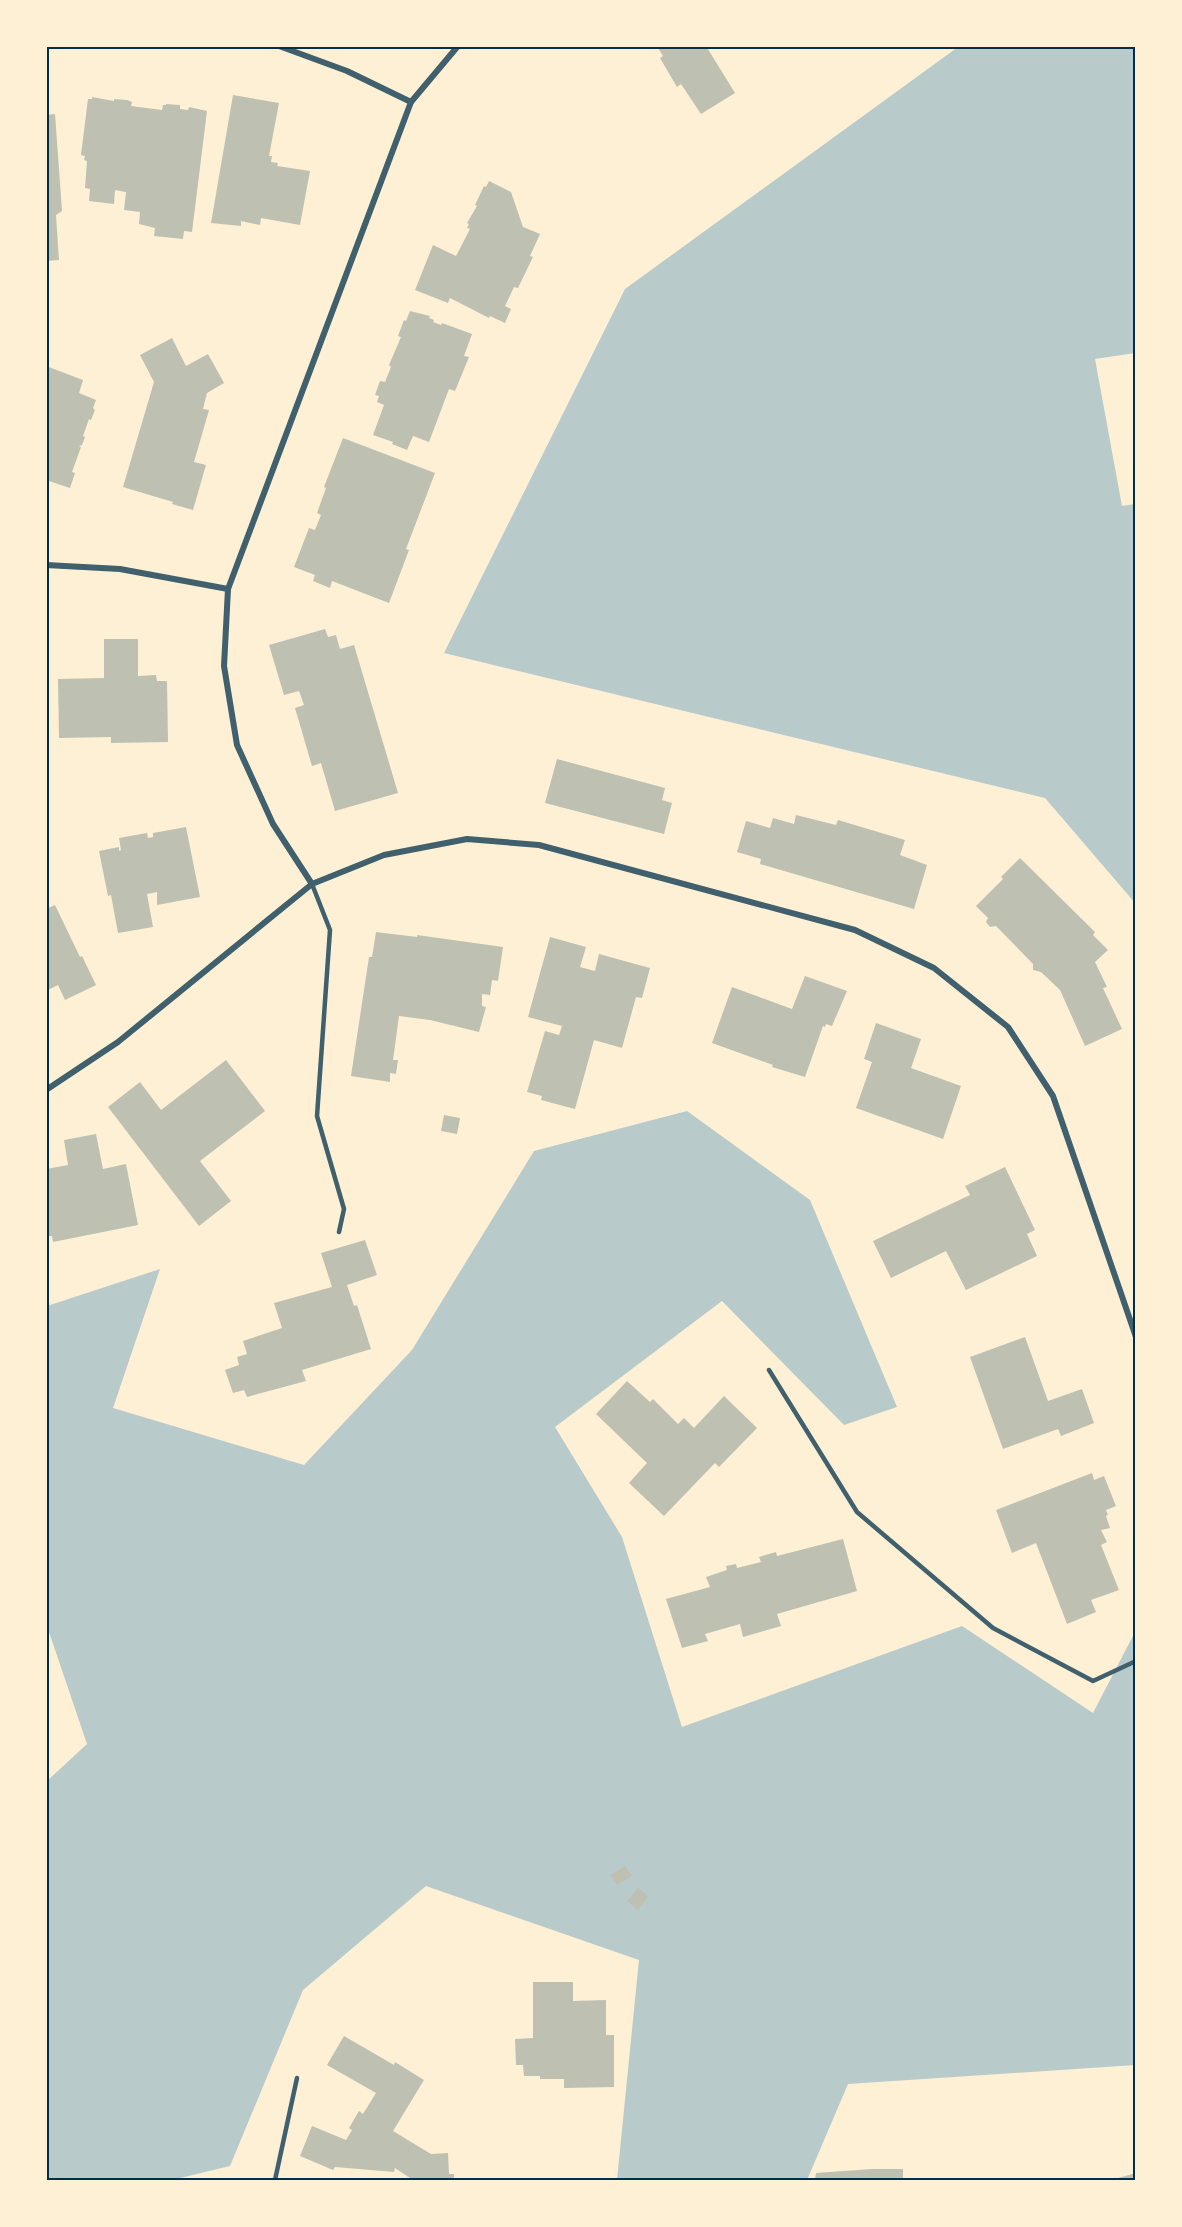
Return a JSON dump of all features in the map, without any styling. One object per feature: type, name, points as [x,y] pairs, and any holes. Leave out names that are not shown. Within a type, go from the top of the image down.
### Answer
[{"type":"street","points":[[279,46],[347,71],[411,102]]},
{"type":"street","points":[[312,884],[273,824],[237,745],[224,666],[228,589],[411,102],[458,46]]},
{"type":"street","points":[[46,565],[120,569],[228,589]]},
{"type":"street","points":[[46,1090],[118,1042],[312,884],[384,855],[467,839],[539,845],[855,930],[934,968],[1008,1027],[1053,1096],[1136,1337]]},
{"type":"lane","points":[[312,884],[330,930],[317,1116],[344,1209],[339,1232]]},
{"type":"lane","points":[[769,1370],[857,1512],[993,1628],[1094,1681],[1136,1661]]},
{"type":"lane","points":[[275,2181],[297,2078]]},
{"type":"shaded area","points":[[958,47],[1135,47],[1135,353],[1095,359],[1122,506],[1135,504],[1135,903],[1045,798],[444,653],[625,289]]},
{"type":"shaded area","points":[[687,1111],[810,1200],[897,1407],[844,1425],[722,1301],[555,1427],[622,1537],[682,1727],[962,1626],[1093,1713],[1135,1632],[1135,2065],[848,2084],[807,2180],[617,2180],[639,1960],[426,1886],[303,1990],[230,2166],[172,2180],[47,2180],[46,1782],[87,1744],[47,1626],[47,1306],[160,1269],[113,1408],[304,1465],[412,1350],[534,1151]]},
{"type":"building","points":[[657,46],[706,46],[735,93],[701,114],[681,84],[677,87],[660,58],[663,56]]},
{"type":"building","points":[[233,95],[279,103],[269,156],[272,156],[271,162],[278,163],[277,166],[310,171],[300,225],[261,218],[260,225],[241,221],[241,226],[211,223]]},
{"type":"building","points":[[92,97],[114,101],[114,99],[127,100],[132,102],[131,106],[162,110],[163,105],[166,104],[180,105],[180,109],[188,110],[189,107],[207,111],[192,232],[184,231],[183,239],[154,236],[155,228],[139,224],[140,212],[124,210],[126,192],[115,190],[114,204],[89,201],[90,189],[85,188],[87,161],[84,160],[85,156],[81,155],[88,99]]},
{"type":"building","points":[[55,114],[62,211],[56,215],[59,260],[46,261],[46,115]]},
{"type":"building","points":[[489,181],[511,192],[523,227],[540,234],[530,256],[533,257],[518,288],[514,287],[505,306],[511,309],[505,323],[490,316],[489,318],[450,298],[448,303],[415,290],[433,245],[456,256],[470,229],[467,228],[469,224],[467,223],[477,206],[475,205],[484,186],[486,187]]},
{"type":"building","points":[[410,311],[430,316],[433,322],[441,325],[442,323],[472,334],[464,356],[469,357],[455,391],[449,389],[429,442],[413,436],[407,450],[373,435],[384,405],[377,402],[379,396],[375,395],[380,381],[385,382],[391,367],[389,365],[401,337],[398,336]]},
{"type":"building","points":[[172,338],[186,366],[208,354],[224,383],[207,393],[203,409],[209,410],[194,462],[206,465],[193,510],[123,487],[154,382],[140,355]]},
{"type":"building","points":[[46,366],[83,380],[79,393],[96,400],[93,408],[95,410],[91,420],[89,419],[82,445],[79,446],[81,447],[72,472],[75,473],[70,488],[46,480]]},
{"type":"building","points":[[343,438],[435,473],[406,549],[409,550],[389,603],[332,581],[330,588],[313,581],[315,575],[294,567],[309,528],[315,530],[321,515],[317,513],[326,488],[324,487]]},
{"type":"building","points":[[325,629],[328,637],[336,635],[340,649],[354,645],[398,793],[335,811],[321,763],[312,766],[295,708],[304,705],[299,691],[284,695],[269,645]]},
{"type":"building","points":[[104,639],[138,639],[138,676],[156,675],[157,681],[167,681],[168,742],[111,743],[111,737],[59,738],[58,679],[104,678]]},
{"type":"building","points":[[557,759],[665,788],[662,800],[672,803],[664,834],[545,803]]},
{"type":"building","points":[[796,815],[836,825],[838,820],[905,840],[900,855],[927,865],[914,909],[760,864],[761,859],[737,852],[746,821],[770,828],[773,818],[794,824]]},
{"type":"building","points":[[186,827],[200,897],[157,905],[157,892],[147,894],[153,927],[118,933],[99,851],[119,847],[119,851],[121,850],[119,838],[147,833],[148,838],[153,837],[153,833]]},
{"type":"building","points":[[1020,858],[1095,932],[1093,935],[1108,950],[1095,962],[1107,987],[1103,988],[1122,1029],[1085,1046],[1060,990],[1041,972],[1033,970],[1033,964],[996,926],[990,927],[986,922],[988,918],[976,906]]},
{"type":"building","points":[[55,905],[96,985],[65,1000],[58,985],[46,991],[46,909]]},
{"type":"building","points":[[376,932],[417,937],[417,935],[503,947],[498,981],[492,980],[490,995],[482,994],[482,1006],[486,1007],[479,1032],[430,1020],[399,1016],[393,1060],[398,1060],[396,1074],[390,1073],[390,1082],[351,1076],[369,957],[372,957]]},
{"type":"building","points":[[550,937],[586,947],[580,967],[595,971],[599,954],[650,968],[642,998],[636,997],[622,1048],[594,1040],[575,1109],[541,1100],[542,1096],[527,1092],[545,1031],[559,1035],[562,1026],[528,1017]]},
{"type":"building","points":[[805,976],[847,991],[832,1026],[826,1024],[825,1027],[823,1026],[805,1077],[772,1067],[773,1065],[712,1043],[732,987],[792,1009]]},
{"type":"building","points":[[876,1023],[921,1039],[911,1068],[961,1086],[943,1139],[856,1108],[872,1062],[864,1059]]},
{"type":"building","points":[[226,1060],[265,1111],[200,1161],[231,1201],[199,1226],[108,1107],[140,1082],[161,1110]]},
{"type":"building","points":[[444,1115],[460,1118],[457,1134],[441,1131]]},
{"type":"building","points":[[96,1134],[103,1169],[126,1164],[138,1225],[53,1242],[52,1236],[48,1236],[46,1230],[46,1169],[68,1165],[64,1140]]},
{"type":"building","points":[[1005,1167],[1035,1230],[1027,1234],[1037,1256],[966,1290],[946,1251],[891,1278],[873,1241],[970,1195],[965,1186]]},
{"type":"building","points":[[365,1240],[377,1275],[347,1285],[354,1306],[357,1305],[371,1349],[302,1370],[306,1381],[247,1397],[244,1390],[233,1393],[225,1370],[239,1365],[237,1357],[247,1354],[243,1341],[282,1328],[274,1303],[332,1287],[321,1253]]},
{"type":"building","points":[[1025,1337],[1048,1401],[1082,1389],[1094,1423],[1061,1436],[1058,1429],[1003,1449],[970,1357]]},
{"type":"building","points":[[627,1381],[650,1402],[653,1399],[678,1424],[684,1418],[694,1428],[724,1396],[757,1428],[719,1467],[715,1463],[664,1516],[629,1483],[647,1463],[596,1414]]},
{"type":"building","points":[[1092,1473],[1094,1480],[1104,1476],[1116,1506],[1106,1510],[1110,1528],[1101,1530],[1107,1542],[1101,1545],[1119,1590],[1091,1600],[1096,1612],[1067,1624],[1036,1543],[1012,1553],[996,1510]]},
{"type":"building","points":[[843,1539],[857,1591],[777,1614],[781,1626],[743,1637],[740,1624],[705,1634],[708,1641],[682,1648],[666,1599],[710,1587],[706,1577],[727,1570],[726,1566],[736,1564],[737,1568],[761,1562],[759,1557],[776,1552],[777,1556]]},
{"type":"building","points":[[625,1866],[632,1876],[617,1885],[610,1875]]},
{"type":"building","points":[[638,1888],[648,1896],[638,1910],[627,1901]]},
{"type":"building","points":[[533,1982],[573,1982],[573,2001],[606,2000],[606,2035],[614,2035],[614,2087],[564,2088],[564,2079],[524,2076],[523,2065],[516,2065],[515,2039],[533,2038]]},
{"type":"building","points":[[344,2036],[424,2080],[393,2131],[431,2154],[448,2153],[449,2174],[454,2174],[454,2180],[413,2180],[395,2168],[394,2172],[335,2167],[333,2170],[300,2156],[312,2126],[346,2140],[352,2130],[349,2128],[359,2111],[363,2114],[376,2093],[327,2065]]},
{"type":"building","points":[[903,2169],[903,2180],[815,2180],[816,2173]]},
{"type":"building","points":[[1136,2173],[1136,2180],[1111,2180]]}]
